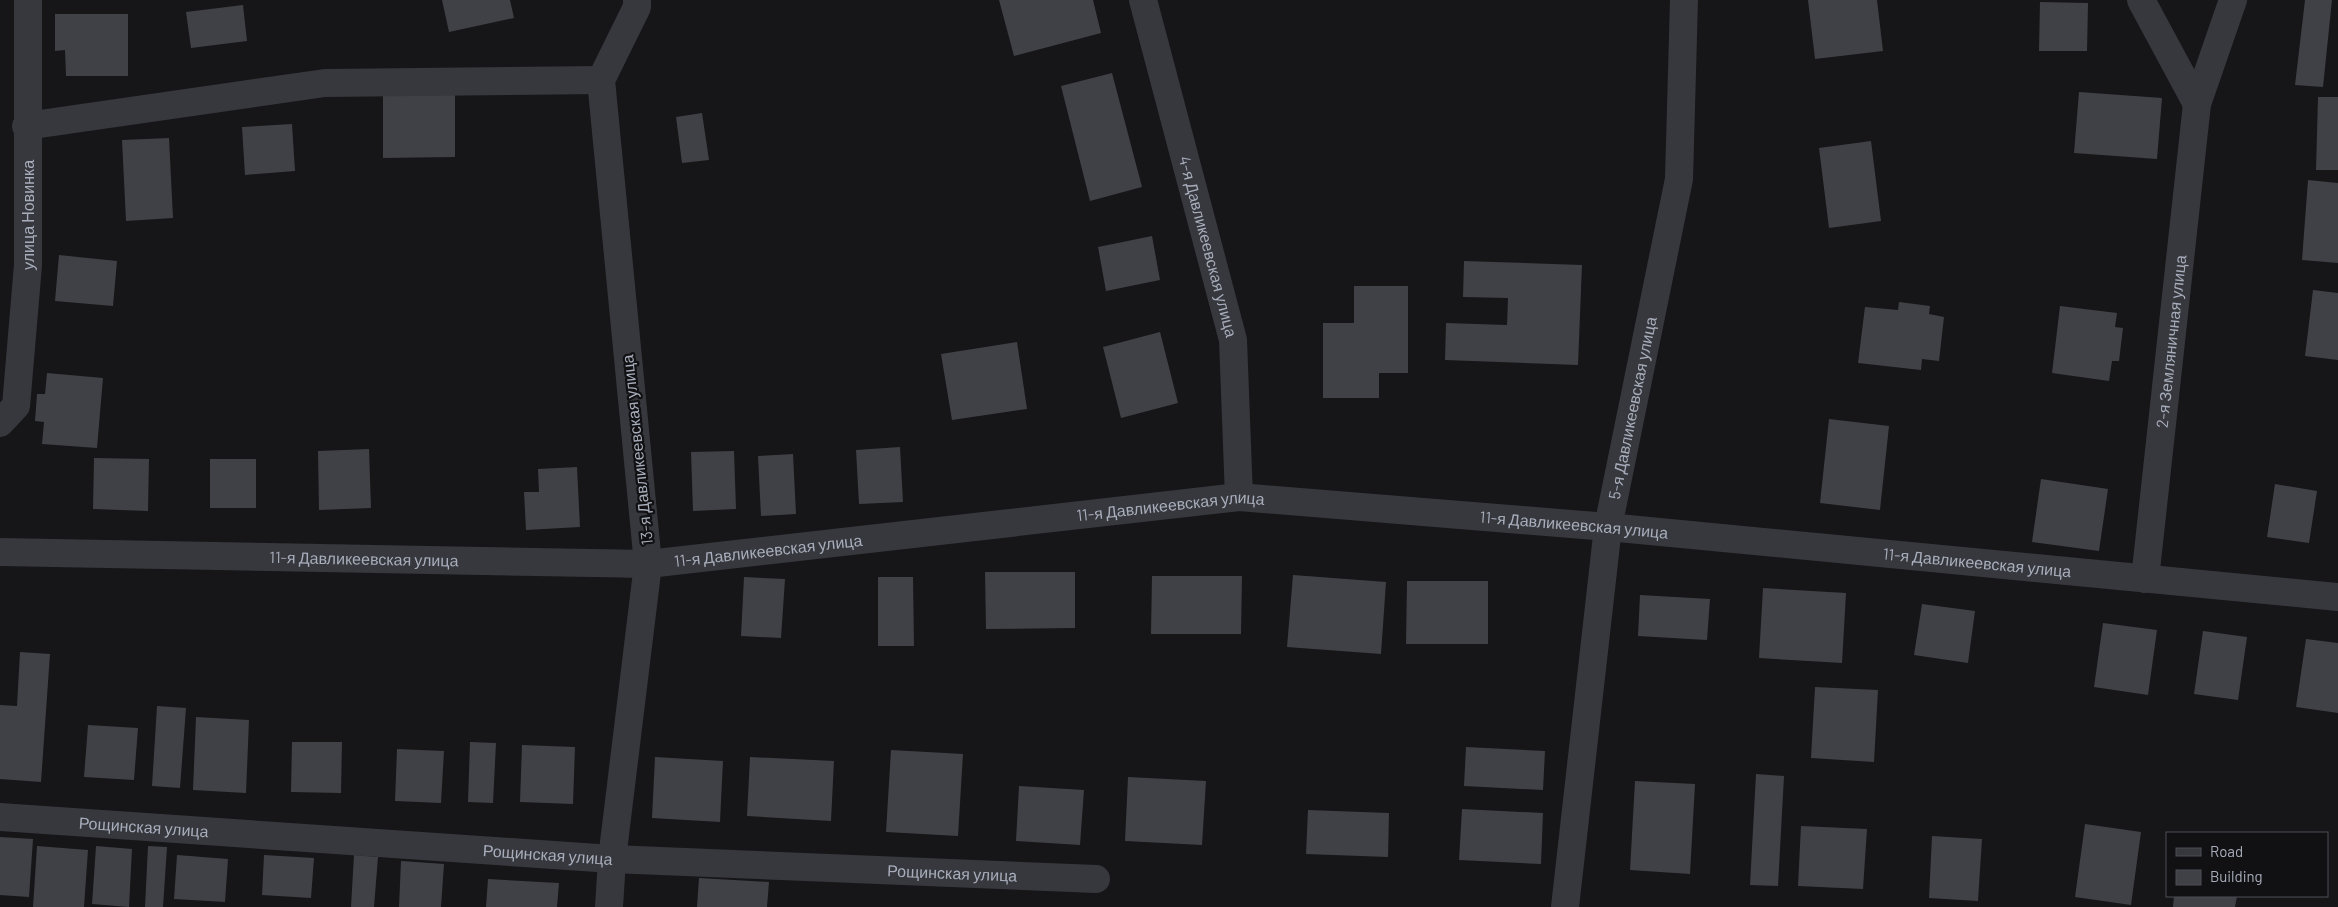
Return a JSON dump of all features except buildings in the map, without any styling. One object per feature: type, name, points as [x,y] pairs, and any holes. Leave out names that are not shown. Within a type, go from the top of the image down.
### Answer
[{"type":"street","name":"улица Новинка","points":[[0,423],[16,406],[28,265],[26,126],[28,0]]},
{"type":"street","points":[[26,126],[325,83],[601,80],[637,7],[637,0]]},
{"type":"street","name":"4-я Давликеевская улица","points":[[1143,0],[1233,340],[1239,497]]},
{"type":"street","name":"5-я Давликеевская улица","points":[[1564,907],[1608,527],[1679,179],[1684,0]]},
{"type":"street","points":[[2141,0],[2197,104]]},
{"type":"street","name":"2-я Земляничная улица","points":[[2145,579],[2197,104],[2233,0]]},
{"type":"street","name":"13-я Давликеевская улица","points":[[601,80],[648,564],[612,859],[610,907]]},
{"type":"street","name":"11-я Давликеевская улица","points":[[0,552],[648,564],[1239,497],[1608,527],[2338,596]]},
{"type":"street","name":"Рощинская улица","points":[[0,817],[612,859],[1096,879]]}]
